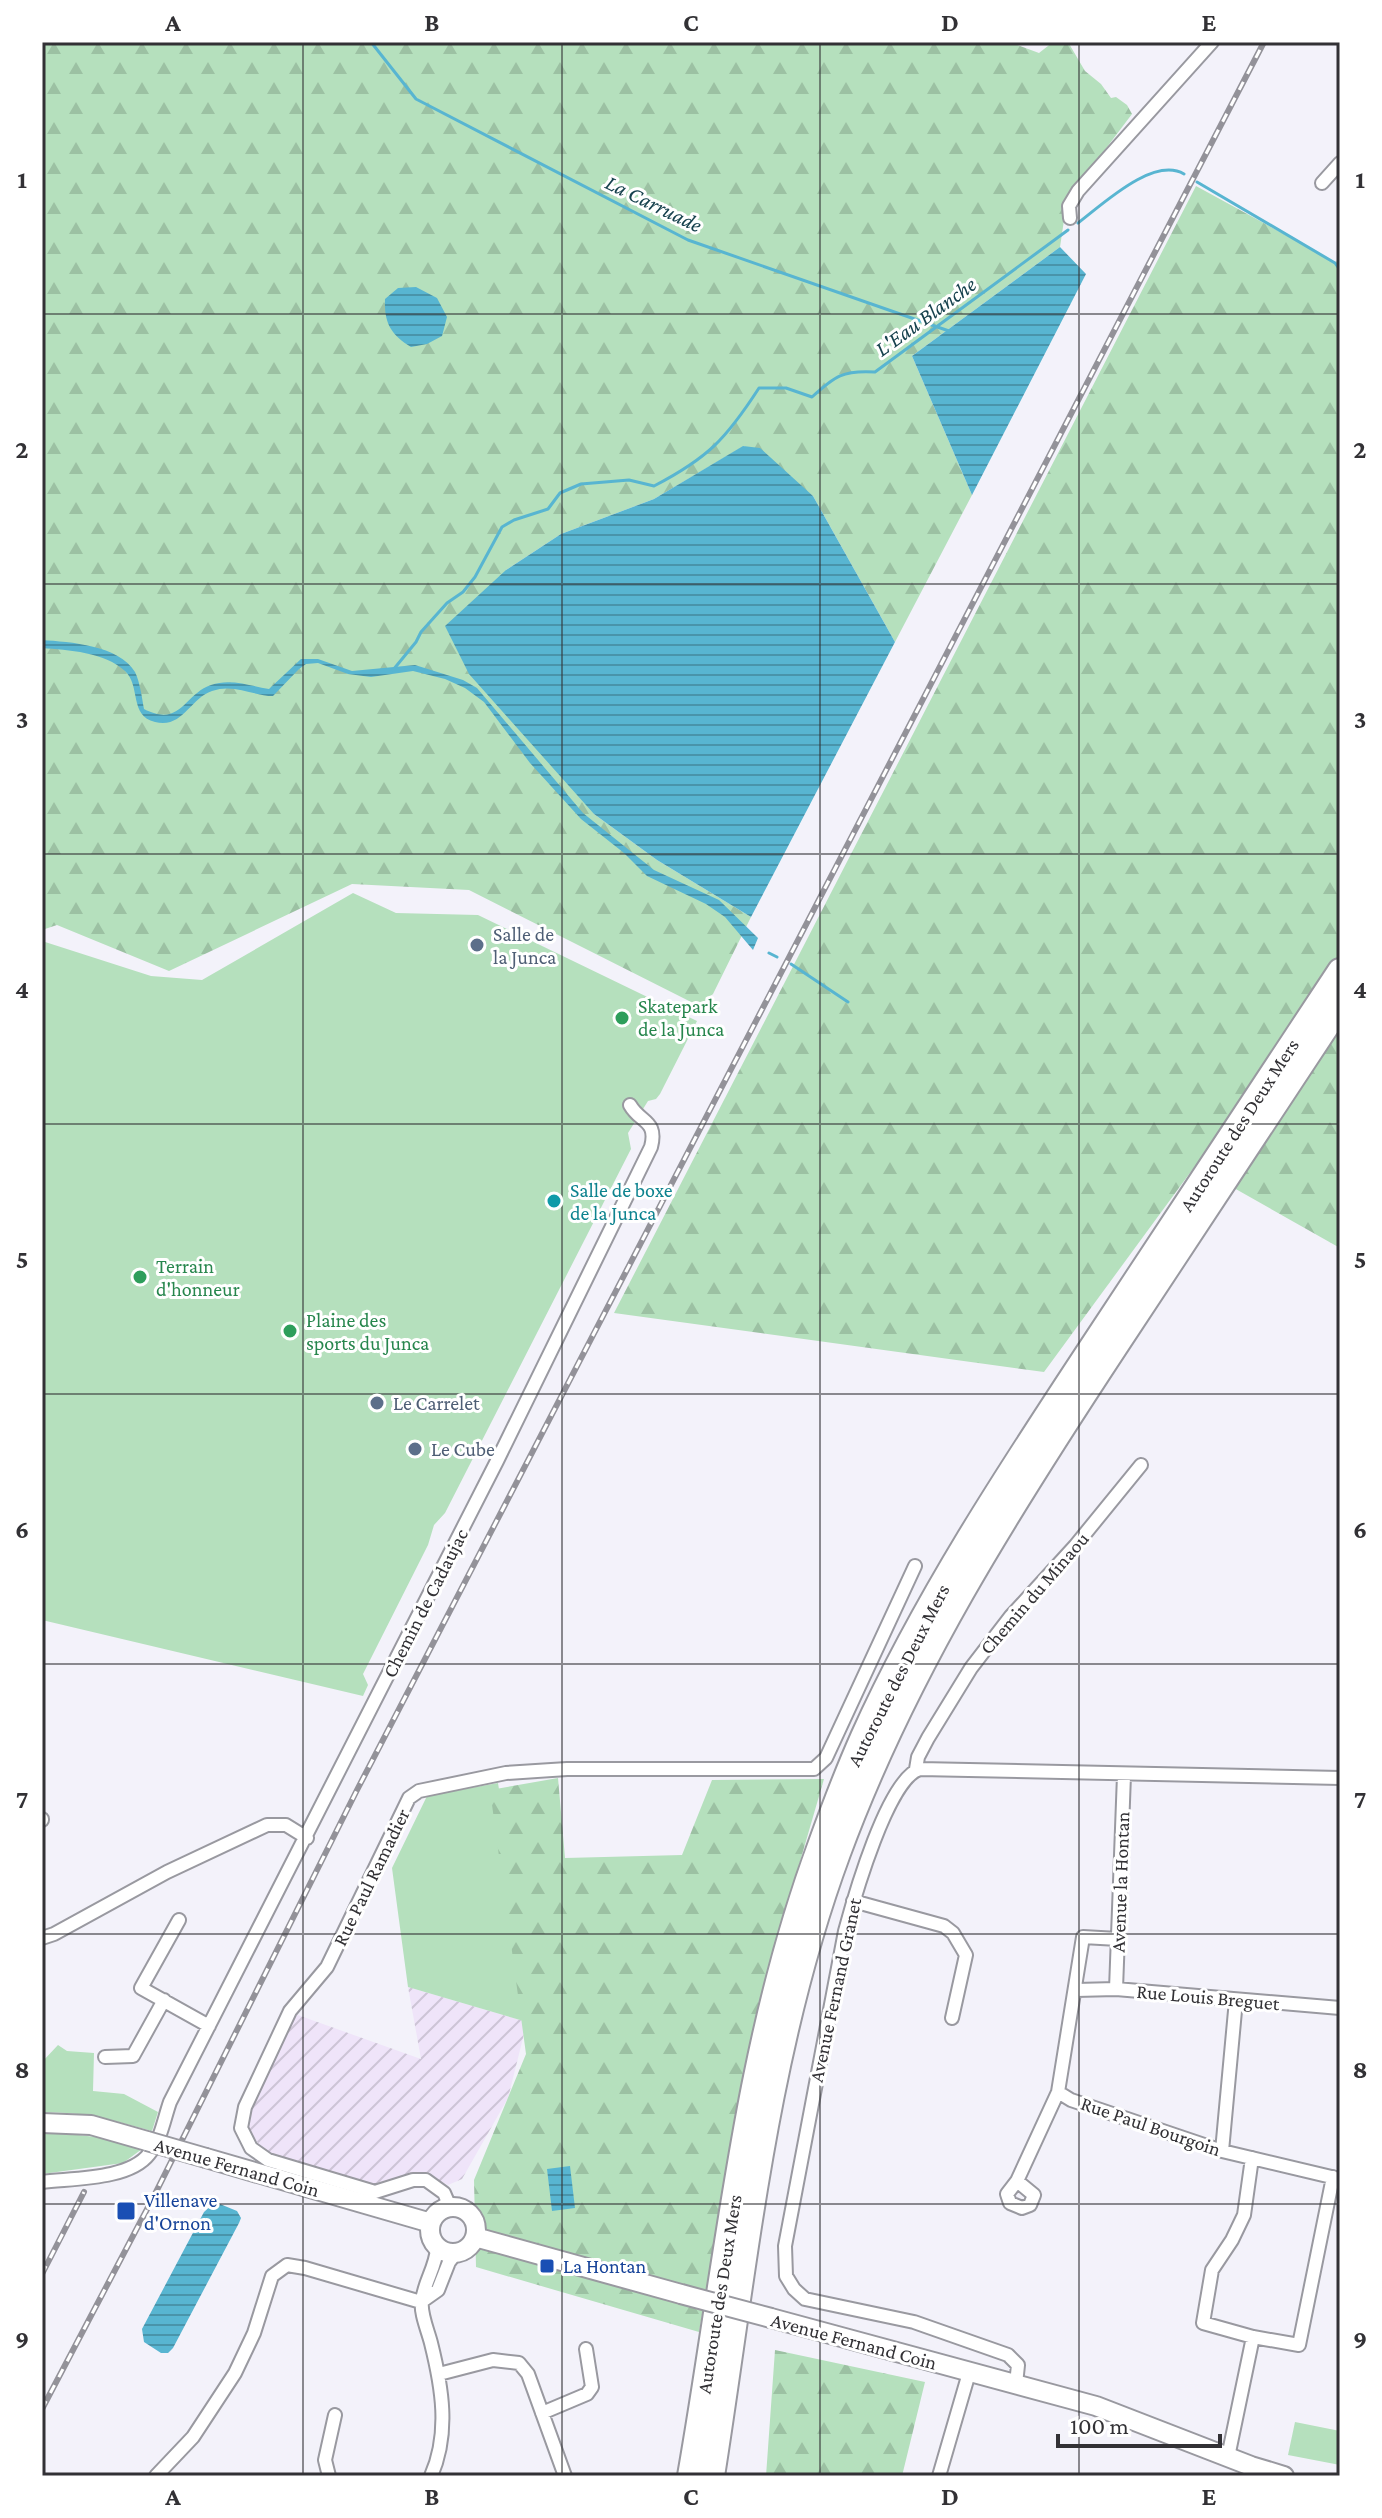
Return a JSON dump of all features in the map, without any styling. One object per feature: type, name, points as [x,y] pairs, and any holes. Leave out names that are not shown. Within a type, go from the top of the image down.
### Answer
[{"type":"highway","name":"Autoroute des Deux Mers","points":[[690,2476],[739,2166],[761,2056],[786,1956],[818,1850],[863,1737],[923,1620],[1025,1448],[1340,971]]},
{"type":"highway","name":"Autoroute des Deux Mers","points":[[712,2476],[758,2167],[780,2062],[806,1955],[837,1855],[884,1741],[942,1625],[1043,1457],[1340,1006]]},
{"type":"main road","name":"Avenue Fernand Coin","points":[[42,2123],[91,2125],[431,2223]]},
{"type":"main road","points":[[450,2207],[468,2213],[475,2224],[475,2237],[468,2248],[456,2253],[437,2248],[430,2236],[431,2223],[438,2213],[450,2207]]},
{"type":"main road","name":"Avenue Fernand Coin","points":[[475,2237],[1115,2412],[1284,2476]]},
{"type":"street","points":[[1070,218],[1069,206],[1078,191],[1212,42]]},
{"type":"street","points":[[1322,183],[1340,163]]},
{"type":"street","name":"Chemin de Cadaujac","points":[[42,2182],[117,2172],[135,2166],[155,2146],[170,2102],[307,1838],[651,1147],[651,1127],[634,1113],[630,1105]]},
{"type":"street","name":"Chemin du Minaou","points":[[916,1769],[918,1757],[928,1738],[971,1668],[1011,1616],[1075,1546],[1141,1465]]},
{"type":"street","name":"Rue Paul Ramadier","points":[[450,2207],[444,2193],[426,2180],[413,2180],[375,2192],[268,2160],[251,2148],[241,2128],[243,2111],[290,2011],[332,1959],[409,1798],[419,1791],[506,1773],[567,1769],[814,1769],[826,1758],[915,1566]]},
{"type":"street","points":[[916,1769],[1340,1778]]},
{"type":"street","name":"Avenue Fernand Granet","points":[[916,1769],[902,1782],[889,1807],[853,1901],[785,2246],[786,2276],[794,2289],[811,2301],[914,2322],[1008,2355],[1018,2365],[1016,2384]]},
{"type":"street","name":"Avenue la Hontan","points":[[1116,1989],[1124,1775]]},
{"type":"street","points":[[42,1938],[167,1872],[267,1825],[286,1825],[307,1838]]},
{"type":"street","points":[[853,1901],[944,1926],[953,1933],[966,1955],[952,2018]]},
{"type":"street","points":[[179,1920],[141,1988],[209,2026]]},
{"type":"street","name":"Rue Paul Bourgoin","points":[[1118,1939],[1083,1937],[1058,2092],[1071,2100],[1222,2151],[1337,2178]]},
{"type":"street","name":"Rue Louis Breguet","points":[[1076,1990],[1116,1989],[1340,2008]]},
{"type":"street","points":[[105,2057],[133,2056],[164,2000]]},
{"type":"street","points":[[1222,2151],[1236,2000]]},
{"type":"street","points":[[1017,2181],[1058,2092]]},
{"type":"street","points":[[1252,2158],[1244,2215],[1212,2270],[1203,2323],[1253,2337],[1299,2345],[1337,2178]]},
{"type":"street","points":[[431,2476],[441,2443],[443,2411],[439,2374],[421,2302],[437,2258],[437,2248]]},
{"type":"street","points":[[421,2302],[438,2290],[456,2253]]},
{"type":"street","points":[[156,2476],[193,2437],[235,2373],[254,2333],[272,2276],[287,2265],[421,2302]]},
{"type":"street","points":[[1228,2457],[1253,2337]]},
{"type":"street","points":[[542,2413],[587,2394],[592,2387],[586,2349]]},
{"type":"street","points":[[439,2374],[493,2360],[519,2363],[528,2374],[565,2476]]},
{"type":"street","points":[[939,2476],[969,2373]]},
{"type":"street","points":[[329,2476],[325,2460],[335,2415]]},
{"type":"shaded area","points":[[408,1987],[527,2022],[508,2098],[462,2179],[448,2185],[422,2172],[373,2185],[272,2155],[262,2149],[250,2132],[250,2108],[295,2014],[421,2059]]},
{"type":"green space","points":[[42,42],[1009,42],[1039,53],[1053,42],[1068,42],[1085,71],[1101,84],[1111,98],[1116,97],[1127,105],[1132,114],[1067,200],[1060,247],[912,356],[972,495],[895,642],[813,496],[744,446],[654,499],[561,534],[506,570],[594,814],[657,860],[751,917],[713,994],[699,1006],[469,890],[352,884],[169,971],[57,925],[42,930]]},
{"type":"green space","points":[[1196,186],[1335,262],[1340,260],[1340,1248],[1195,1166],[1044,1372],[614,1313]]},
{"type":"green space","name":"Plaine des sports du Junca","points":[[353,893],[396,913],[478,915],[697,1021],[660,1094],[648,1101],[628,1133],[631,1149],[445,1513],[434,1525],[428,1545],[363,1674],[368,1685],[363,1696],[42,1620],[42,941],[151,976],[202,980]]},
{"type":"green space","points":[[558,1778],[565,1858],[682,1855],[712,1780],[824,1779],[770,1965],[737,2110],[699,2332],[476,2267],[474,2180],[526,2054],[490,1790]]},
{"type":"green space","points":[[498,1783],[535,2017],[527,2022],[408,1987],[392,1868],[427,1796]]},
{"type":"green space","points":[[58,2045],[67,2051],[94,2053],[93,2091],[124,2094],[158,2112],[152,2131],[84,2115],[42,2113],[42,2062]]},
{"type":"green space","points":[[42,2134],[96,2137],[142,2149],[123,2163],[42,2174]]},
{"type":"green space","points":[[775,2350],[925,2382],[902,2476],[766,2476]]},
{"type":"green space","points":[[1295,2422],[1340,2431],[1340,2465],[1288,2455]]},
{"type":"water","points":[[1060,247],[1086,274],[972,495],[912,356]]},
{"type":"water","points":[[416,287],[437,298],[447,317],[442,336],[427,344],[411,347],[390,328],[385,299],[398,288]]},
{"type":"water","points":[[743,446],[760,448],[813,496],[895,642],[751,917],[657,860],[594,814],[469,674],[445,626],[506,570],[561,534],[654,499]]},
{"type":"water","points":[[42,640],[93,647],[118,656],[135,672],[144,709],[166,715],[181,708],[202,689],[218,683],[240,683],[269,689],[301,659],[318,659],[352,671],[415,665],[463,680],[477,688],[583,813],[654,870],[719,900],[758,938],[753,950],[725,917],[706,904],[647,876],[581,819],[530,763],[484,702],[465,688],[445,679],[413,671],[371,677],[348,674],[318,663],[306,664],[273,696],[236,689],[212,691],[180,717],[165,723],[147,719],[142,714],[130,677],[117,665],[86,653],[42,648]]},
{"type":"water","points":[[570,2166],[575,2208],[552,2211],[547,2169]]},
{"type":"water","points":[[215,2202],[237,2211],[241,2218],[173,2348],[168,2353],[161,2353],[144,2342],[142,2329],[204,2212]]},
{"type":"waterway","name":"La Carruade","points":[[371,42],[416,99],[688,240],[949,331]]},
{"type":"waterway","name":"L'Eau Blanche","points":[[1078,223],[1143,177],[1172,170],[1184,174]]},
{"type":"waterway","name":"L'Eau Blanche","points":[[1197,182],[1335,263],[1340,270]]},
{"type":"waterway","name":"L'Eau Blanche","points":[[393,670],[421,632],[475,577],[502,527],[548,509],[560,493],[581,484],[629,480],[654,486],[689,466],[714,446],[759,388],[786,388],[812,397],[840,376],[875,372],[1068,230]]},
{"type":"waterway","name":"L'Eau Blanche","points":[[769,953],[777,957]]},
{"type":"waterway","name":"L'Eau Blanche","points":[[791,964],[848,1002]]},
{"type":"railway","points":[[42,2409],[155,2194],[357,1790],[1264,42]]},
{"type":"railway","points":[[42,2274],[84,2192]]},
{"type":"place","name":"Salle de la Junca","points":[[477,945]]},
{"type":"place","name":"Skatepark de la Junca","points":[[622,1018]]},
{"type":"place","name":"Salle de boxe de la Junca","points":[[554,1201]]},
{"type":"place","name":"Terrain d'honneur","points":[[140,1277]]},
{"type":"place","name":"Plaine des sports du Junca","points":[[290,1331]]},
{"type":"place","name":"Le Carrelet","points":[[377,1403]]},
{"type":"place","name":"Le Cube","points":[[415,1449]]},
{"type":"place","name":"Villenave d'Ornon","points":[[126,2211]]},
{"type":"place","name":"La Hontan","points":[[547,2266]]}]
